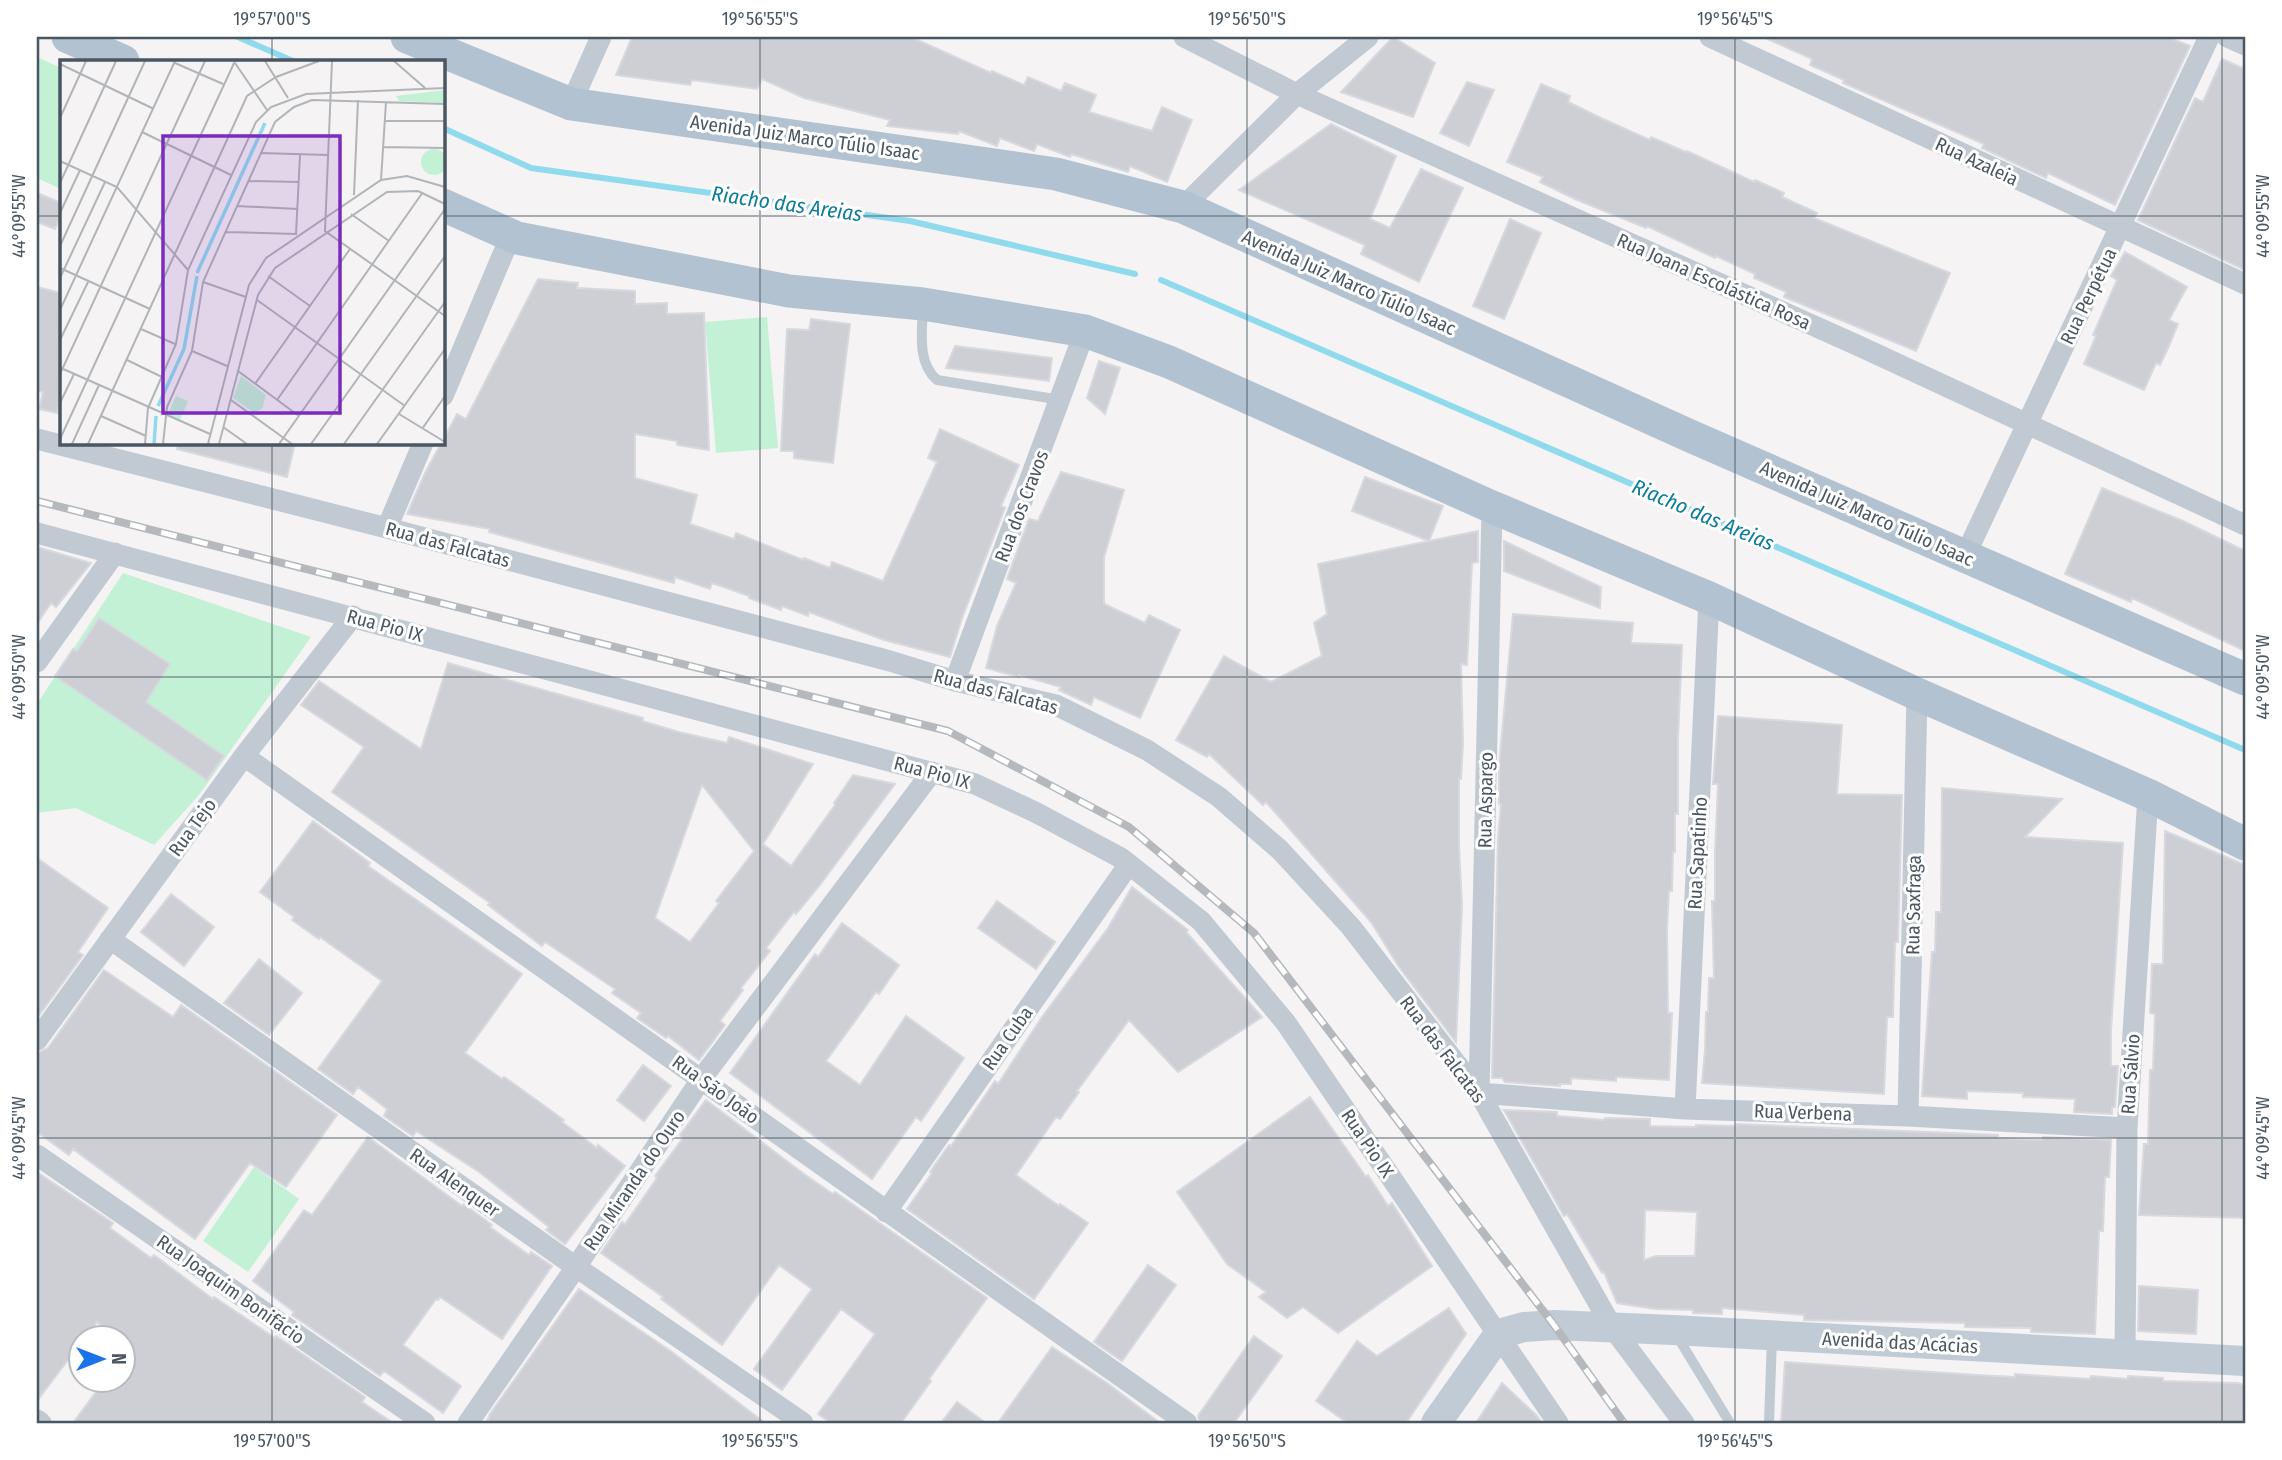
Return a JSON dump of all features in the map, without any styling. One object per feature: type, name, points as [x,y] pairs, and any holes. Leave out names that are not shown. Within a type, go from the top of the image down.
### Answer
[{"type":"main road","points":[[68,37],[121,60]]},
{"type":"main road","name":"Avenida Juiz Marco Túlio Isaac","points":[[407,37],[571,104],[1056,174],[1183,207],[1688,435],[2245,679]]},
{"type":"main road","points":[[444,205],[511,235],[789,291],[923,304],[1085,331],[1169,362],[1492,507],[1709,598],[1917,694],[2148,795],[2245,844]]},
{"type":"main road","name":"Avenida das Acácias","points":[[1499,1334],[1524,1327],[1555,1325],[1612,1327],[2245,1361]]},
{"type":"main road","points":[[1436,1423],[1499,1334]]},
{"type":"street","points":[[571,104],[601,37]]},
{"type":"street","name":"Rua Joana Escolástica Rosa","points":[[1184,37],[1297,94],[2245,524]]},
{"type":"street","points":[[1183,207],[1297,94],[1368,37]]},
{"type":"street","name":"Rua Azaleia","points":[[1710,37],[2245,284]]},
{"type":"street","name":"Rua Perpétua","points":[[1965,556],[2209,37]]},
{"type":"street","points":[[2227,37],[2245,46]]},
{"type":"street","points":[[444,394],[511,235]]},
{"type":"street","name":"Rua dos Cravos","points":[[955,681],[1085,331]]},
{"type":"street","name":"Rua das Falcatas","points":[[37,439],[890,660],[955,681],[1056,705],[1147,750],[1219,797],[1280,850],[1351,928],[1479,1093],[1612,1327],[1684,1423]]},
{"type":"street","points":[[387,528],[423,444]]},
{"type":"street","name":"Rua Aspargo","points":[[1479,1093],[1492,507]]},
{"type":"street","name":"Rua Pio IX","points":[[37,533],[975,784],[1035,812],[1121,858],[1201,921],[1286,1023],[1558,1423]]},
{"type":"street","points":[[37,662],[115,553]]},
{"type":"street","name":"Rua Sapatinho","points":[[1685,1109],[1709,598]]},
{"type":"street","name":"Rua Tejo","points":[[37,1040],[244,756],[353,616]]},
{"type":"street","name":"Rua Saxfraga","points":[[1908,1116],[1917,694]]},
{"type":"street","name":"Rua São João","points":[[244,756],[1187,1423]]},
{"type":"street","name":"Rua Miranda do Ouro","points":[[468,1423],[702,1078],[932,772]]},
{"type":"street","name":"Rua Sálvio","points":[[2125,1354],[2127,1128],[2148,795]]},
{"type":"street","name":"Rua Cuba","points":[[886,1212],[1129,864]]},
{"type":"street","name":"Rua Alenquer","points":[[110,939],[803,1423]]},
{"type":"street","name":"Rua Verbena","points":[[1479,1093],[1685,1109],[1908,1116],[2127,1128]]},
{"type":"street","name":"Rua Joaquim Bonifácio","points":[[37,1155],[425,1423]]},
{"type":"street","points":[[37,1420],[41,1423]]},
{"type":"lane","points":[[923,304],[925,367],[937,380],[1061,400]]},
{"type":"lane","points":[[1674,1330],[1730,1423]]},
{"type":"lane","points":[[1769,1423],[1772,1335]]},
{"type":"green space","points":[[37,57],[60,68],[60,189],[37,178]]},
{"type":"green space","points":[[767,317],[778,448],[716,453],[705,322]]},
{"type":"green space","points":[[123,573],[311,637],[199,795],[154,845],[76,808],[37,813],[37,704]]},
{"type":"green space","points":[[254,1167],[299,1199],[248,1272],[203,1241]]},
{"type":"building","points":[[632,37],[911,37],[1024,85],[1028,77],[1061,91],[1065,83],[1096,95],[1089,112],[1152,131],[1162,107],[1192,120],[1167,182],[1130,166],[1128,172],[1071,154],[1070,157],[1037,144],[1034,151],[1000,138],[997,146],[959,131],[958,134],[887,126],[890,120],[804,98],[762,79],[757,89],[692,80],[690,85],[616,75]]},
{"type":"building","points":[[1393,37],[1435,63],[1413,117],[1341,92]]},
{"type":"building","points":[[1763,37],[2168,37],[2190,46],[2115,205],[2048,173],[2046,178],[1982,148],[1984,144],[1843,83],[1844,80],[1810,65],[1812,59]]},
{"type":"building","points":[[2222,59],[2245,69],[2245,270],[2138,220],[2195,98],[2203,102]]},
{"type":"building","points":[[1467,82],[1494,90],[1469,146],[1440,133]]},
{"type":"building","points":[[1541,84],[1570,96],[1568,102],[1603,119],[1650,140],[1651,137],[1687,151],[1784,193],[1782,197],[1817,213],[1814,218],[1950,273],[1916,351],[1784,297],[1786,292],[1754,278],[1755,274],[1647,226],[1646,228],[1575,199],[1540,182],[1543,177],[1507,162]]},
{"type":"building","points":[[1331,124],[1396,156],[1370,219],[1390,228],[1421,169],[1463,188],[1419,282],[1361,254],[1365,245],[1239,190]]},
{"type":"building","points":[[37,193],[60,203],[60,216],[55,229],[37,222]]},
{"type":"building","points":[[1510,219],[1541,233],[1504,319],[1473,306]]},
{"type":"building","points":[[2125,252],[2187,287],[2169,320],[2178,324],[2169,346],[2160,365],[2156,363],[2144,390],[2084,364],[2096,336],[2093,335],[2117,280],[2111,276]]},
{"type":"building","points":[[538,279],[578,283],[577,288],[635,291],[635,304],[667,303],[667,314],[704,313],[709,450],[635,434],[635,478],[697,495],[690,524],[734,539],[736,533],[803,560],[804,558],[830,568],[832,562],[883,581],[937,462],[928,458],[940,429],[1019,465],[1001,506],[1005,508],[962,618],[950,657],[884,640],[809,612],[808,616],[782,606],[781,610],[712,583],[710,589],[675,577],[674,583],[489,532],[490,529],[407,514],[425,473],[441,444],[444,444],[444,438],[457,414],[466,419]]},
{"type":"building","points":[[37,287],[60,293],[60,400],[57,413],[39,409],[43,392],[37,391]]},
{"type":"building","points":[[811,319],[850,324],[833,463],[794,458],[794,451],[781,451],[787,329],[809,330]]},
{"type":"building","points":[[955,346],[1052,358],[1049,381],[946,368]]},
{"type":"building","points":[[1099,361],[1120,368],[1105,414],[1087,398]]},
{"type":"building","points":[[178,444],[295,444],[287,477],[177,449]]},
{"type":"building","points":[[1061,472],[1124,490],[1104,557],[1104,604],[1145,623],[1149,615],[1180,630],[1140,718],[1094,697],[1091,705],[1059,690],[1061,687],[986,668],[997,626],[1016,583],[1007,579],[1029,519],[1038,521]]},
{"type":"building","points":[[1365,477],[1443,506],[1429,541],[1352,511]]},
{"type":"building","points":[[2102,488],[2183,521],[2245,551],[2245,651],[2132,598],[2131,602],[2065,574]]},
{"type":"building","points":[[1478,531],[1478,562],[1472,563],[1467,665],[1461,664],[1463,743],[1459,779],[1459,845],[1462,906],[1456,1042],[1399,967],[1371,922],[1266,802],[1263,805],[1209,754],[1207,757],[1176,740],[1224,656],[1271,682],[1322,656],[1314,623],[1327,614],[1318,564]]},
{"type":"building","points":[[1504,541],[1601,587],[1600,608],[1504,571]]},
{"type":"building","points":[[37,547],[91,563],[56,607],[51,603],[37,624]]},
{"type":"building","points":[[1513,614],[1633,623],[1631,643],[1682,645],[1678,814],[1675,814],[1675,852],[1667,929],[1668,1013],[1672,1013],[1669,1080],[1571,1078],[1571,1084],[1560,1086],[1505,1082],[1502,1078],[1492,1078],[1501,804],[1499,766]]},
{"type":"building","points":[[99,618],[170,664],[146,702],[224,756],[207,780],[55,676],[73,649],[77,651]]},
{"type":"building","points":[[448,663],[643,718],[642,721],[679,732],[727,743],[729,737],[813,764],[763,844],[791,866],[853,775],[895,784],[820,885],[796,914],[794,912],[766,948],[770,951],[741,988],[743,990],[720,1021],[725,1025],[699,1060],[668,1036],[666,1038],[637,1018],[641,1013],[612,993],[615,989],[545,942],[542,946],[488,905],[490,903],[332,792],[364,747],[301,705],[319,681],[421,749]],"holes":[[[702,785],[754,851],[716,901],[719,903],[690,942],[655,918]]]},
{"type":"building","points":[[1718,716],[1842,725],[1837,794],[1902,795],[1898,942],[1895,942],[1893,1017],[1887,1017],[1884,1094],[1702,1083],[1709,978],[1714,978],[1712,901],[1715,901],[1718,784],[1713,784]]},
{"type":"building","points":[[1942,788],[2062,799],[2025,837],[2123,843],[2111,1031],[2111,1066],[2118,1066],[2115,1107],[2112,1107],[2112,1114],[2074,1112],[2075,1099],[2023,1097],[2023,1093],[1967,1091],[1967,1099],[1922,1096],[1936,912],[1941,912]]},
{"type":"building","points":[[313,821],[370,863],[368,866],[522,974],[465,1053],[502,1079],[504,1077],[625,1166],[565,1244],[546,1230],[549,1227],[479,1172],[416,1131],[413,1136],[384,1116],[387,1109],[358,1087],[353,1094],[318,1069],[382,981],[292,920],[294,917],[260,892]]},
{"type":"building","points":[[2165,831],[2245,865],[2245,1218],[2139,1215],[2144,1144],[2148,1144],[2150,1070],[2153,1070],[2155,1014],[2150,1013],[2152,964],[2163,964]]},
{"type":"building","points":[[37,858],[108,908],[78,952],[83,955],[37,1018]]},
{"type":"building","points":[[1132,887],[1188,930],[1186,932],[1262,1017],[1178,1072],[1129,1020],[1060,1119],[1056,1117],[1016,1175],[1088,1223],[1034,1299],[907,1209],[949,1145],[951,1146],[995,1081],[998,1084],[1042,1017],[1108,928]]},
{"type":"building","points":[[171,894],[214,927],[184,966],[141,932]]},
{"type":"building","points":[[997,901],[1055,942],[1036,969],[978,928]]},
{"type":"building","points":[[842,923],[899,965],[826,1061],[860,1085],[906,1016],[964,1058],[921,1121],[916,1117],[872,1179],[730,1073],[815,954],[818,957]]},
{"type":"building","points":[[259,959],[302,993],[269,1035],[224,1003]]},
{"type":"building","points":[[104,970],[173,1017],[181,1005],[337,1115],[286,1187],[250,1163],[195,1239],[73,1149],[69,1155],[37,1132],[37,1053],[48,1048]]},
{"type":"building","points":[[643,1065],[671,1086],[644,1121],[617,1100]]},
{"type":"building","points":[[1310,1097],[1388,1206],[1392,1203],[1432,1266],[1338,1333],[1303,1307],[1287,1318],[1259,1297],[1266,1292],[1227,1264],[1177,1192]]},
{"type":"building","points":[[706,1100],[804,1174],[833,1194],[835,1192],[987,1298],[901,1423],[831,1423],[818,1414],[875,1334],[841,1309],[782,1390],[754,1369],[812,1289],[779,1265],[722,1345],[661,1299],[663,1297],[601,1253],[657,1178],[655,1176],[683,1138],[680,1135]]},
{"type":"building","points":[[1504,1110],[1557,1112],[1557,1116],[1604,1120],[1650,1119],[1650,1126],[1736,1124],[1998,1135],[1998,1138],[2042,1140],[2043,1137],[2111,1140],[2109,1177],[2105,1177],[2103,1231],[2099,1231],[2095,1334],[2031,1332],[2031,1328],[1965,1327],[1965,1323],[1804,1320],[1804,1315],[1722,1308],[1722,1314],[1693,1313],[1693,1310],[1655,1309],[1617,1303],[1604,1272],[1602,1273],[1567,1214],[1564,1216]],"holes":[[[1645,1210],[1697,1212],[1695,1256],[1656,1256],[1644,1260]]]},
{"type":"building","points":[[368,1137],[462,1206],[464,1204],[529,1255],[531,1252],[552,1266],[502,1339],[440,1297],[436,1299],[403,1345],[461,1386],[443,1413],[384,1371],[380,1376],[292,1315],[294,1312],[253,1281],[304,1210],[312,1215]]},
{"type":"building","points":[[37,1172],[113,1223],[110,1228],[151,1258],[154,1255],[213,1299],[214,1297],[275,1338],[276,1336],[365,1397],[362,1402],[393,1423],[73,1423],[95,1394],[136,1394],[136,1324],[66,1324],[66,1363],[37,1401]]},
{"type":"building","points":[[1148,1265],[1176,1285],[1122,1361],[1094,1342]]},
{"type":"building","points":[[2139,1286],[2198,1290],[2196,1334],[2138,1331]]},
{"type":"building","points":[[579,1289],[672,1352],[765,1423],[486,1423]]},
{"type":"building","points":[[1449,1308],[1466,1334],[1406,1423],[1348,1423],[1316,1401],[1357,1341],[1377,1356]]},
{"type":"building","points":[[1254,1336],[1282,1356],[1234,1423],[1200,1423],[1198,1416]]},
{"type":"building","points":[[1052,1347],[1107,1383],[1160,1423],[998,1423]]},
{"type":"building","points":[[1785,1362],[2015,1377],[2015,1374],[2128,1379],[2128,1376],[2163,1378],[2163,1381],[2237,1383],[2245,1385],[2245,1423],[1781,1423]]},
{"type":"building","points":[[1502,1383],[1537,1416],[1542,1423],[1476,1423]]},
{"type":"building","points":[[957,1402],[986,1423],[941,1423]]},
{"type":"waterway","name":"Riacho das Areias","points":[[238,37],[291,60]]},
{"type":"waterway","name":"Riacho das Areias","points":[[444,128],[531,168],[910,221],[1135,274]]},
{"type":"waterway","name":"Riacho das Areias","points":[[1161,280],[2245,750]]},
{"type":"railway","points":[[37,501],[948,731],[1129,827],[1254,933],[1554,1325],[1624,1423]]}]
